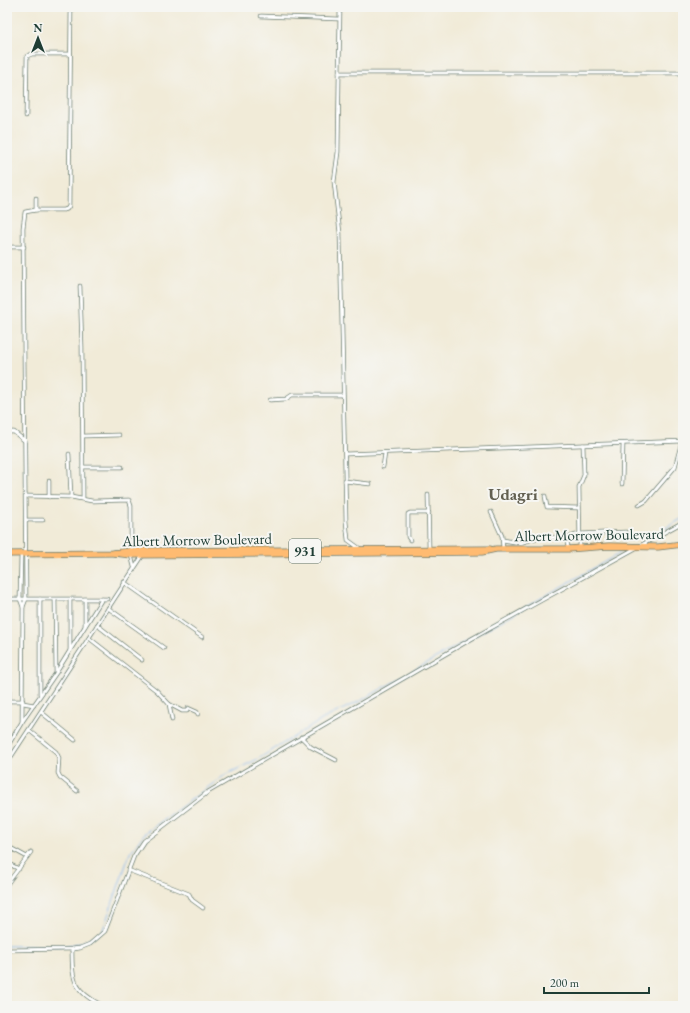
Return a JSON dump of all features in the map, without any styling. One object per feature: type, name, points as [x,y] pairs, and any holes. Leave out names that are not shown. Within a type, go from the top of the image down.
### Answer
[{"type":"highway","name":"Albert Morrow Boulevard","points":[[131,553],[143,555],[482,552],[503,549],[568,549],[580,547],[683,544]]},
{"type":"highway","name":"Albert Morrow Boulevard","points":[[7,554],[429,548],[482,548],[496,550]]},
{"type":"street","points":[[22,722],[23,607],[20,599],[26,520],[24,213],[36,210],[64,210],[69,206],[71,7]]},
{"type":"street","points":[[340,7],[338,152],[334,182],[340,233],[347,536],[349,543],[363,550]]},
{"type":"street","points":[[261,16],[339,19]]},
{"type":"street","points":[[26,116],[27,56],[32,54],[70,54]]},
{"type":"street","points":[[339,73],[683,73]]},
{"type":"street","points":[[36,198],[36,210]]},
{"type":"street","points":[[7,247],[24,247]]},
{"type":"street","points":[[80,286],[83,498]]},
{"type":"street","points":[[270,400],[286,398],[292,395],[343,395]]},
{"type":"street","points":[[7,432],[14,432],[25,441]]},
{"type":"street","points":[[83,436],[119,435]]},
{"type":"street","points":[[345,454],[682,441],[674,467],[646,502],[638,505]]},
{"type":"street","points":[[622,484],[623,444]]},
{"type":"street","points":[[580,547],[579,487],[583,479],[584,470],[583,445]]},
{"type":"street","points":[[383,467],[385,453]]},
{"type":"street","points":[[69,454],[70,497]]},
{"type":"street","points":[[83,468],[122,467]]},
{"type":"street","points":[[49,481],[50,497]]},
{"type":"street","points":[[345,481],[370,484]]},
{"type":"street","points":[[428,495],[429,548]]},
{"type":"street","points":[[26,496],[70,497],[83,498],[92,501],[124,499],[130,502],[131,553],[134,566]]},
{"type":"street","points":[[545,496],[546,507],[579,508]]},
{"type":"street","points":[[491,512],[503,540],[503,549]]},
{"type":"street","points":[[410,540],[408,537],[408,514],[428,513]]},
{"type":"street","points":[[26,520],[43,520]]},
{"type":"street","points":[[7,950],[72,949],[90,944],[105,931],[134,856],[144,841],[208,792],[473,638],[683,522]]},
{"type":"street","points":[[503,540],[511,540],[520,543],[539,537],[567,538],[579,534],[626,532]]},
{"type":"street","points":[[567,538],[568,549]]},
{"type":"street","points":[[344,550],[349,543]]},
{"type":"street","points":[[23,554],[26,599],[23,607]]},
{"type":"street","points":[[7,763],[134,566],[143,555]]},
{"type":"street","points":[[124,582],[202,638]]},
{"type":"street","points":[[34,705],[23,702],[8,701],[8,599],[107,599]]},
{"type":"street","points":[[40,599],[40,694]]},
{"type":"street","points":[[85,599],[85,626]]},
{"type":"street","points":[[7,747],[40,694],[56,673],[102,599]]},
{"type":"street","points":[[55,600],[56,673]]},
{"type":"street","points":[[70,600],[70,650]]},
{"type":"street","points":[[108,608],[164,648]]},
{"type":"street","points":[[97,625],[142,660]]},
{"type":"street","points":[[70,635],[78,637]]},
{"type":"street","points":[[89,638],[157,691],[170,704],[182,711],[187,711],[188,708],[197,712],[198,714]]},
{"type":"street","points":[[40,681],[49,682]]},
{"type":"street","points":[[170,704],[172,720]]},
{"type":"street","points":[[40,712],[75,740]]},
{"type":"street","points":[[29,730],[56,752],[59,758],[58,773],[60,777],[77,791]]},
{"type":"street","points":[[301,737],[311,746],[336,760]]},
{"type":"street","points":[[7,846],[27,857]]},
{"type":"street","points":[[8,882],[31,852]]},
{"type":"street","points":[[7,862],[19,869]]},
{"type":"street","points":[[128,870],[189,894],[192,900],[203,908]]},
{"type":"street","points":[[72,949],[73,976],[78,987],[87,997],[103,1006]]},
{"type":"waterway","points":[[642,542],[683,518]]},
{"type":"waterway","points":[[7,946],[45,947],[71,945],[94,937],[103,930],[130,853],[144,834],[225,775],[258,759],[323,719],[362,700],[624,551]]},
{"type":"district","name":"Udagri","points":[[513,494]]}]
